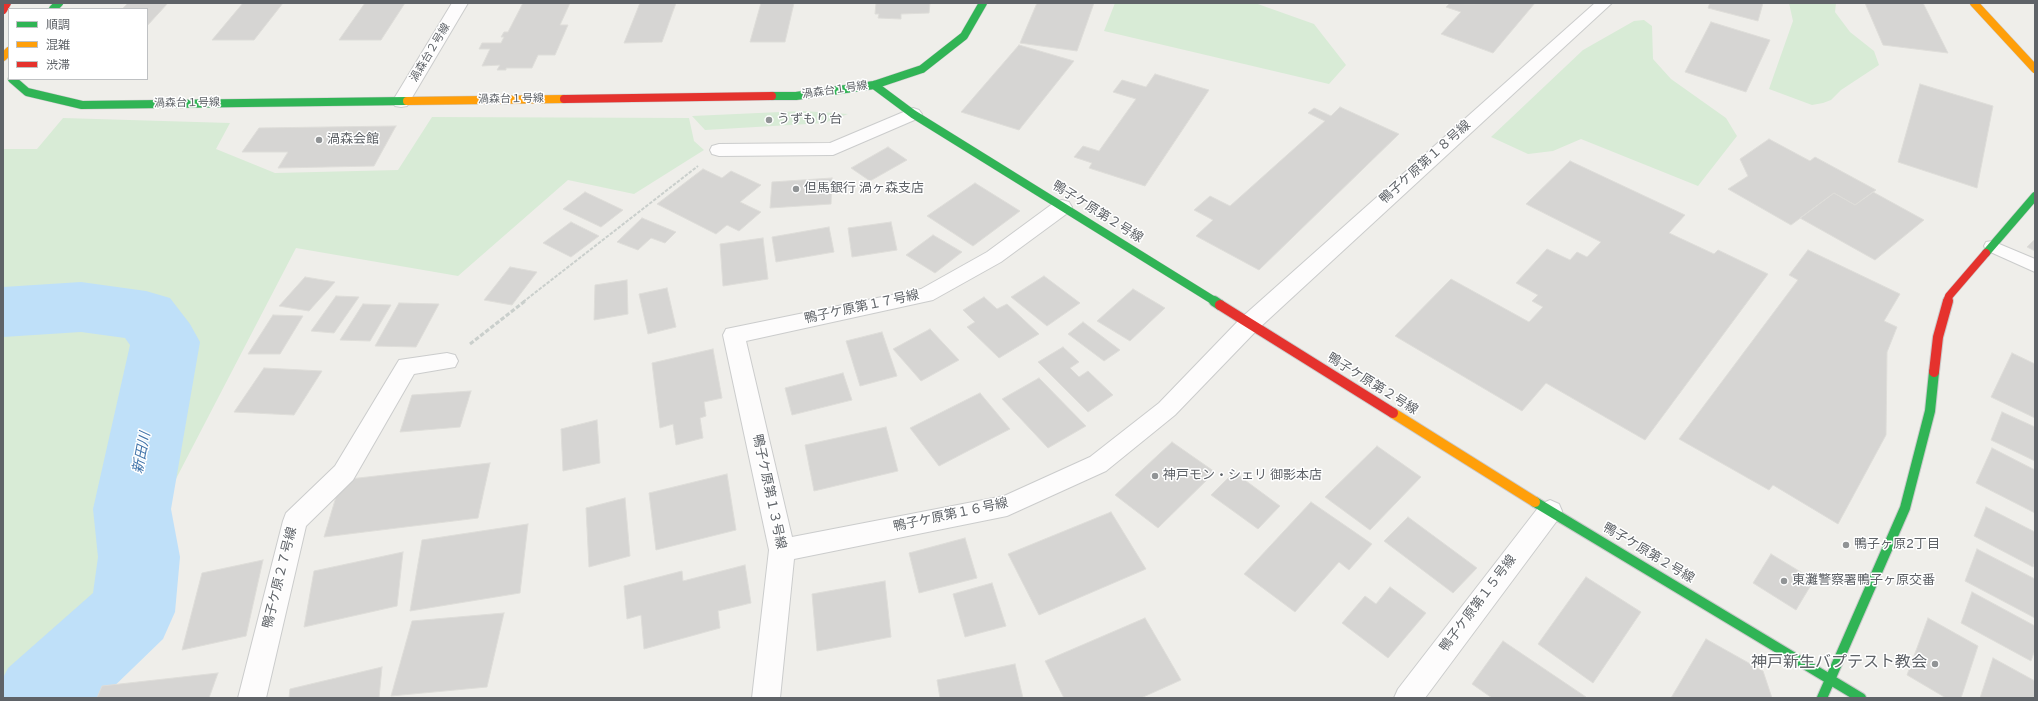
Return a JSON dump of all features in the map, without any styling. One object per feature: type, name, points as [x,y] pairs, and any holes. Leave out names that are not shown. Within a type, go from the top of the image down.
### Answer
[{"type":"street","points":[[3,10],[7,3]]},
{"type":"street","name":"渦森台２号線","points":[[401,102],[460,3]]},
{"type":"street","name":"渦森台１号線","points":[[13,80],[27,92],[82,105],[796,96],[874,86],[922,69],[964,36],[983,3]]},
{"type":"street","name":"鴨子ケ原第１８号線","points":[[1249,324],[1604,3]]},
{"type":"street","points":[[1974,3],[2035,69]]},
{"type":"street","name":"鴨子ケ原第２号線","points":[[874,86],[913,114],[1550,511],[1861,698]]},
{"type":"street","points":[[719,150],[833,149],[913,114]]},
{"type":"street","points":[[1822,698],[1905,508],[1930,411],[1938,337],[1949,296],[2035,196]]},
{"type":"street","name":"鴨子ケ原第１７号線","points":[[734,335],[926,295],[994,257],[1062,207]]},
{"type":"street","name":"鴨子ケ原第１６号線","points":[[782,550],[1007,506],[1098,464],[1167,409],[1249,324]]},
{"type":"street","name":"鴨子ケ原第１３号線","points":[[734,335],[782,550],[766,698]]},
{"type":"street","name":"鴨子ケ原２７号線","points":[[252,698],[295,520],[344,473],[407,366],[448,361]]},
{"type":"street","name":"鴨子ケ原第１５号線","points":[[1408,698],[1550,511]]},
{"type":"lane","points":[[1992,246],[2035,266]]},
{"type":"path","points":[[448,361],[719,150]]},
{"type":"green space","points":[[1115,3],[1255,3],[1314,24],[1346,65],[1329,84],[1104,31]]},
{"type":"green space","points":[[1789,3],[1836,3],[1835,12],[1850,32],[1874,51],[1879,65],[1841,90],[1831,100],[1823,103],[1812,105],[1769,89],[1793,21]]},
{"type":"green space","points":[[1644,20],[1652,26],[1653,59],[1671,79],[1726,118],[1737,136],[1698,186],[1581,139],[1553,151],[1528,154],[1491,137],[1583,50],[1634,21]]},
{"type":"green space","points":[[803,111],[848,114],[824,123],[705,130],[692,116]]},
{"type":"green space","points":[[432,117],[689,118],[694,141],[704,150],[634,194],[568,180],[458,276],[296,248],[62,698],[3,698],[3,149],[37,149],[63,118],[230,123],[216,149],[275,173],[398,170]]},
{"type":"building","points":[[128,3],[168,3],[148,25],[148,8],[123,8]]},
{"type":"building","points":[[243,3],[283,3],[254,40],[212,40]]},
{"type":"building","points":[[365,3],[405,3],[381,40],[339,40]]},
{"type":"building","points":[[523,3],[570,3],[560,25],[568,25],[555,55],[538,55],[532,68],[506,68],[506,70],[497,70],[500,65],[482,66],[490,49],[479,49],[482,43],[501,43],[504,37],[501,37],[504,32],[508,32]]},
{"type":"building","points":[[640,3],[676,3],[662,42],[624,43]]},
{"type":"building","points":[[761,3],[794,3],[785,42],[750,42]]},
{"type":"building","points":[[876,3],[930,3],[929,13],[901,14],[901,19],[878,18],[879,14],[875,14]]},
{"type":"building","points":[[1037,3],[1094,3],[1077,51],[1020,43]]},
{"type":"building","points":[[1446,3],[1535,3],[1493,53],[1441,34],[1461,12],[1446,7],[1449,4]]},
{"type":"building","points":[[1710,3],[1763,3],[1758,21],[1708,8]]},
{"type":"building","points":[[1865,3],[1923,3],[1948,53],[1883,45]]},
{"type":"building","points":[[1711,22],[1770,40],[1746,92],[1685,72]]},
{"type":"building","points":[[1019,45],[1074,61],[1019,130],[961,112]]},
{"type":"building","points":[[1155,74],[1209,90],[1145,186],[1089,168],[1092,163],[1074,157],[1083,146],[1099,151],[1136,99],[1113,92],[1122,80],[1146,87]]},
{"type":"building","points":[[1920,84],[1993,106],[1977,188],[1898,162]]},
{"type":"building","points":[[1340,107],[1399,134],[1259,270],[1196,236],[1213,220],[1194,210],[1210,196],[1230,206],[1325,121],[1308,113],[1314,108],[1331,116]]},
{"type":"building","name":"渦森会館","points":[[396,126],[374,166],[278,168],[288,152],[242,152],[259,128]]},
{"type":"building","points":[[1769,139],[1810,161],[1815,157],[1876,190],[1855,205],[1834,193],[1791,225],[1728,189],[1748,176],[1740,159]]},
{"type":"building","points":[[888,147],[907,160],[870,181],[851,168]]},
{"type":"building","points":[[1570,161],[1685,215],[1669,233],[1714,254],[1718,250],[1768,274],[1645,440],[1546,383],[1522,411],[1395,336],[1451,279],[1529,322],[1543,307],[1532,301],[1538,295],[1516,283],[1547,249],[1570,260],[1577,252],[1587,257],[1601,242],[1526,204]]},
{"type":"building","points":[[703,169],[722,178],[731,171],[761,185],[740,202],[761,212],[739,231],[727,225],[716,234],[657,204]]},
{"type":"building","points":[[832,178],[831,204],[770,208],[772,182]]},
{"type":"building","points":[[975,183],[1020,211],[973,246],[927,216]]},
{"type":"building","points":[[585,192],[623,210],[601,227],[563,209]]},
{"type":"building","points":[[1873,192],[1924,220],[1875,260],[1800,218],[1834,193],[1855,205]]},
{"type":"building","points":[[642,218],[676,232],[665,243],[651,238],[638,250],[617,242]]},
{"type":"building","points":[[571,222],[599,236],[571,257],[543,243]]},
{"type":"building","points":[[891,222],[897,250],[852,257],[848,228]]},
{"type":"building","points":[[829,227],[834,252],[776,262],[772,237]]},
{"type":"building","points":[[933,235],[962,252],[935,273],[906,255]]},
{"type":"building","points":[[763,238],[768,279],[723,286],[720,244]]},
{"type":"building","points":[[2035,239],[2035,251],[2027,247]]},
{"type":"building","points":[[1808,250],[1900,294],[1884,321],[1897,327],[1887,352],[1886,435],[1838,524],[1773,485],[1769,490],[1679,439],[1798,280],[1789,275]]},
{"type":"building","points":[[510,267],[537,272],[512,305],[484,300]]},
{"type":"building","points":[[1044,276],[1080,303],[1047,326],[1011,297]]},
{"type":"building","points":[[305,277],[335,282],[309,311],[279,306]]},
{"type":"building","points":[[627,280],[628,314],[594,320],[595,285]]},
{"type":"building","points":[[667,288],[676,327],[648,334],[639,294]]},
{"type":"building","points":[[1133,289],[1165,308],[1130,341],[1097,321]]},
{"type":"building","points":[[336,296],[359,297],[334,333],[311,331]]},
{"type":"building","points":[[984,297],[997,309],[1007,304],[1039,334],[999,358],[967,327],[975,322],[963,310]]},
{"type":"building","points":[[399,303],[439,304],[416,347],[375,346]]},
{"type":"building","points":[[363,304],[391,305],[370,341],[340,340]]},
{"type":"building","points":[[273,315],[303,316],[280,354],[248,354]]},
{"type":"building","points":[[1083,322],[1120,350],[1104,361],[1068,334]]},
{"type":"building","points":[[930,329],[959,360],[921,381],[893,349]]},
{"type":"building","points":[[882,332],[897,376],[860,386],[846,341]]},
{"type":"building","points":[[1063,347],[1079,362],[1070,368],[1079,377],[1088,371],[1113,395],[1088,412],[1038,362]]},
{"type":"building","points":[[713,349],[722,398],[704,402],[706,416],[700,418],[703,438],[676,445],[673,424],[660,428],[652,363]]},
{"type":"building","points":[[2012,353],[2035,364],[2035,418],[1991,397]]},
{"type":"building","points":[[264,368],[322,371],[294,415],[234,412]]},
{"type":"building","points":[[843,373],[852,400],[792,415],[785,388]]},
{"type":"building","points":[[1039,378],[1086,426],[1048,448],[1002,399]]},
{"type":"building","points":[[471,391],[460,427],[400,432],[412,395]]},
{"type":"building","points":[[980,393],[1010,429],[939,466],[910,428]]},
{"type":"building","points":[[2002,412],[2035,427],[2035,461],[1991,440]]},
{"type":"building","points":[[597,420],[600,463],[563,471],[561,429]]},
{"type":"building","points":[[886,427],[898,471],[814,491],[805,445]]},
{"type":"building","points":[[1172,442],[1215,472],[1158,528],[1115,495]]},
{"type":"building","points":[[1377,446],[1421,477],[1370,530],[1325,497]]},
{"type":"building","points":[[1992,448],[2035,470],[2035,513],[1976,483]]},
{"type":"building","points":[[490,463],[478,518],[324,537],[341,480]]},
{"type":"building","points":[[1234,472],[1280,506],[1258,529],[1211,495]]},
{"type":"building","points":[[727,474],[736,530],[656,550],[649,493]]},
{"type":"building","points":[[625,498],[630,556],[589,567],[586,508]]},
{"type":"building","points":[[1311,502],[1372,544],[1349,570],[1339,562],[1295,612],[1244,574]]},
{"type":"building","points":[[1986,507],[2035,532],[2035,561],[2033,567],[1974,536]]},
{"type":"building","points":[[1111,512],[1146,569],[1039,615],[1008,554]]},
{"type":"building","points":[[1408,517],[1477,568],[1453,593],[1384,541]]},
{"type":"building","points":[[528,524],[520,593],[410,611],[422,540]]},
{"type":"building","points":[[965,538],[977,578],[919,593],[909,553]]},
{"type":"building","points":[[1977,549],[2035,579],[2035,618],[1965,581]]},
{"type":"building","points":[[403,552],[397,606],[304,627],[314,571]]},
{"type":"building","name":"東灘警察署鴨子ヶ原交番","points":[[1771,554],[1814,580],[1796,610],[1753,583]]},
{"type":"building","points":[[263,560],[246,636],[182,650],[202,573]]},
{"type":"building","points":[[745,565],[751,603],[718,611],[720,628],[644,649],[641,615],[627,619],[624,586],[682,571],[683,581]]},
{"type":"building","points":[[1586,577],[1641,612],[1593,683],[1538,644]]},
{"type":"building","points":[[885,581],[891,637],[817,651],[812,594]]},
{"type":"building","points":[[992,583],[1006,626],[965,637],[953,594]]},
{"type":"building","points":[[1390,587],[1426,613],[1388,658],[1342,623],[1365,596],[1376,604]]},
{"type":"building","points":[[1972,592],[2035,626],[2035,650],[2031,661],[1961,623]]},
{"type":"building","points":[[504,613],[487,687],[391,696],[412,621]]},
{"type":"building","points":[[1145,618],[1181,680],[1141,698],[1064,698],[1045,661]]},
{"type":"building","points":[[1928,618],[1978,646],[1961,698],[1946,698],[1907,675]]},
{"type":"building","points":[[1706,639],[1763,671],[1772,698],[1671,698]]},
{"type":"building","points":[[1503,641],[1586,698],[1492,698],[1472,684]]},
{"type":"building","points":[[1993,658],[2035,681],[2035,698],[1980,698]]},
{"type":"building","points":[[1015,664],[1023,698],[940,698],[937,680]]},
{"type":"building","points":[[382,667],[379,698],[289,698],[290,689]]},
{"type":"building","points":[[218,673],[209,698],[97,698],[102,686]]},
{"type":"waterway","name":"新田川","points":[[3,312],[81,307],[146,316],[165,342],[132,509],[139,557],[133,612],[39,698]]},
{"type":"traffic: fast","points":[[54,8],[59,3]]},
{"type":"traffic: fast","points":[[772,96],[796,96],[874,85],[922,69],[964,36],[983,3]]},
{"type":"traffic: fast","points":[[13,80],[27,92],[82,105],[407,101]]},
{"type":"traffic: fast","points":[[874,85],[913,114],[1220,305]]},
{"type":"traffic: fast","points":[[1986,253],[2035,196]]},
{"type":"traffic: fast","points":[[1822,698],[1905,508],[1930,411],[1934,372]]},
{"type":"traffic: fast","points":[[1535,502],[1861,698]]},
{"type":"traffic: slow","points":[[1974,3],[2035,69]]},
{"type":"traffic: slow","points":[[3,57],[8,52]]},
{"type":"traffic: slow","points":[[407,101],[564,99]]},
{"type":"traffic: slow","points":[[1393,413],[1535,502]]},
{"type":"traffic: jam","points":[[3,10],[7,3]]},
{"type":"traffic: jam","points":[[564,99],[772,96]]},
{"type":"traffic: jam","points":[[1934,372],[1938,337],[1949,296],[1986,253]]},
{"type":"traffic: jam","points":[[1220,305],[1393,413]]},
{"type":"place","name":"うずもり台","points":[[769,120]]},
{"type":"place","name":"渦森会館","points":[[319,140]]},
{"type":"place","name":"但馬銀行 渦ヶ森支店","points":[[796,189]]},
{"type":"place","name":"神戸モン・シェリ 御影本店","points":[[1155,476]]},
{"type":"place","name":"鴨子ヶ原2丁目","points":[[1846,545]]},
{"type":"place","name":"東灘警察署鴨子ヶ原交番","points":[[1784,581]]},
{"type":"place","name":"神戸新生バプテスト教会","points":[[1935,664]]}]
